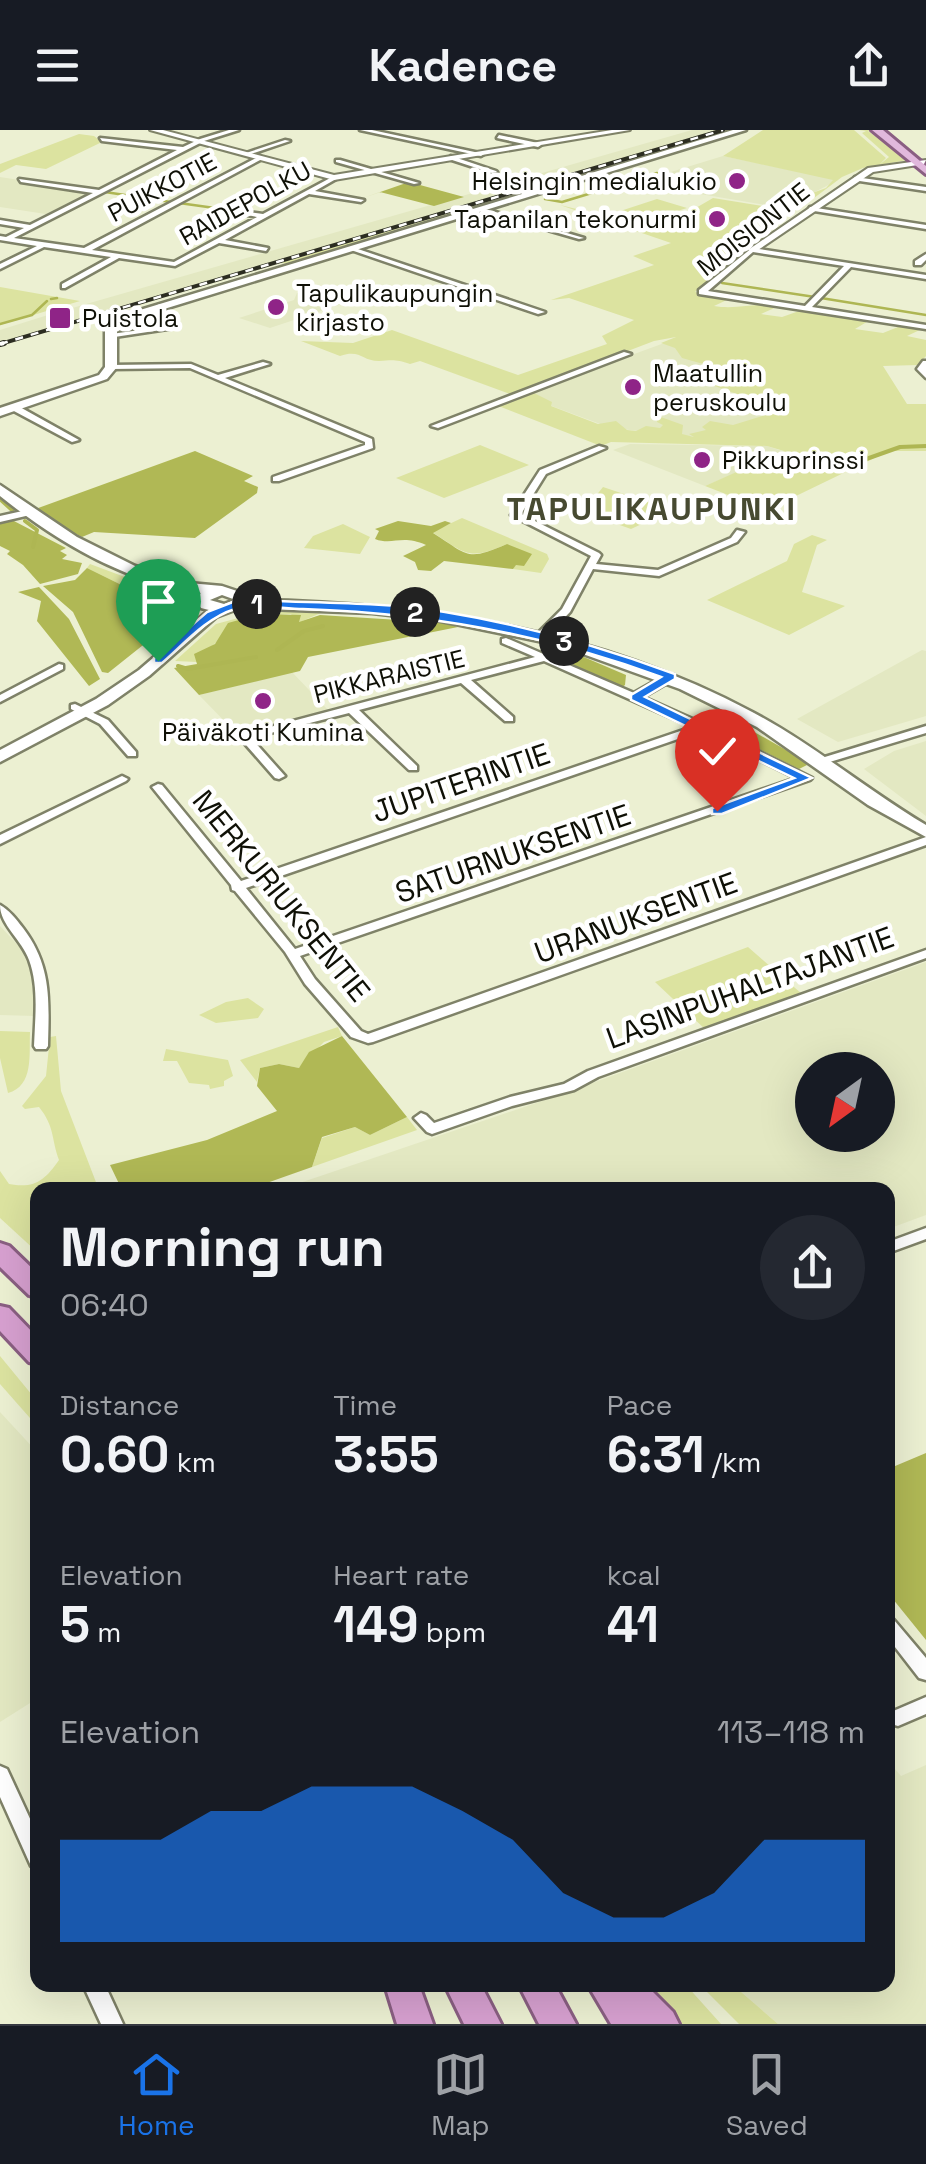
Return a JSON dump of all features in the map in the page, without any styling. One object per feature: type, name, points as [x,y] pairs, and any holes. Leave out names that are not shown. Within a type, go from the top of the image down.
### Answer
[{"type":"highway","points":[[0,1252],[30,1281]]},
{"type":"highway","points":[[0,1314],[30,1346]]},
{"type":"highway","points":[[404,1992],[415,2024]]},
{"type":"highway","points":[[466,1992],[483,2024]]},
{"type":"highway","points":[[540,1992],[558,2024]]},
{"type":"highway","points":[[610,1992],[631,2024]]},
{"type":"highway","points":[[628,1992],[660,2024]]},
{"type":"main road","points":[[0,415],[107,382],[117,367],[116,332],[136,314],[742,130]]},
{"type":"main road","points":[[877,130],[923,166]]},
{"type":"main road","points":[[885,130],[923,166]]},
{"type":"main road","points":[[0,489],[69,541],[221,600],[408,612],[545,633],[592,647],[670,677],[755,720],[825,760],[870,800],[926,832]]},
{"type":"main road","points":[[0,757],[80,709],[221,600]]},
{"type":"main road","points":[[0,746],[80,709]]},
{"type":"street","points":[[52,130],[68,132]]},
{"type":"street","points":[[154,130],[334,178],[626,130]]},
{"type":"street","points":[[4,238],[198,142],[236,130]]},
{"type":"street","points":[[363,130],[481,154]]},
{"type":"street","points":[[499,137],[538,145]]},
{"type":"street","points":[[102,139],[185,149]]},
{"type":"street","points":[[245,154],[287,141]]},
{"type":"street","name":"PUIKKOTIE","points":[[83,252],[260,158]]},
{"type":"street","points":[[451,158],[494,172]]},
{"type":"street","points":[[338,160],[416,182]]},
{"type":"street","name":"MOISIONTIE","points":[[923,166],[873,169],[855,179],[752,250],[702,292],[926,327]]},
{"type":"street","name":"RAIDEPOLKU","points":[[117,257],[174,264],[334,178]]},
{"type":"street","points":[[855,179],[926,189]]},
{"type":"street","points":[[21,180],[101,192]]},
{"type":"street","points":[[307,192],[361,200]]},
{"type":"street","points":[[810,209],[926,227]]},
{"type":"street","points":[[483,210],[581,238]]},
{"type":"street","points":[[234,211],[264,216]]},
{"type":"street","points":[[0,222],[32,227]]},
{"type":"street","points":[[4,238],[117,257]]},
{"type":"street","points":[[218,241],[266,248]]},
{"type":"street","points":[[0,267],[42,246]]},
{"type":"street","points":[[352,249],[541,312]]},
{"type":"street","points":[[752,250],[926,277]]},
{"type":"street","points":[[918,264],[926,256]]},
{"type":"street","points":[[65,286],[117,257]]},
{"type":"street","points":[[807,308],[849,265]]},
{"type":"street","points":[[136,314],[160,326],[162,332]]},
{"type":"street","points":[[116,332],[162,332],[170,326],[136,314]]},
{"type":"street","points":[[140,334],[132,328],[153,323]]},
{"type":"street","points":[[435,426],[627,354]]},
{"type":"street","points":[[926,363],[921,369],[926,376]]},
{"type":"street","points":[[218,377],[266,364]]},
{"type":"street","points":[[117,367],[186,365],[370,441],[370,446],[276,479]]},
{"type":"street","points":[[18,409],[75,440]]},
{"type":"street","points":[[545,633],[566,610],[592,566],[594,552],[515,517],[542,472],[602,448]]},
{"type":"street","points":[[0,519],[27,513]]},
{"type":"street","points":[[592,566],[666,572],[734,540],[740,532]]},
{"type":"street","points":[[506,642],[702,727]]},
{"type":"street","name":"PIKKARAISTIE","points":[[279,776],[244,737],[544,658]]},
{"type":"street","points":[[0,699],[59,667]]},
{"type":"street","points":[[635,698],[670,677]]},
{"type":"street","points":[[466,681],[509,719]]},
{"type":"street","points":[[80,709],[104,722],[132,754]]},
{"type":"street","points":[[352,709],[413,768]]},
{"type":"street","name":"SATURNUKSENTIE","points":[[292,954],[806,778],[702,727]]},
{"type":"street","name":"JUPITERINTIE","points":[[236,887],[702,727]]},
{"type":"street","points":[[825,760],[926,729]]},
{"type":"street","points":[[0,840],[122,779]]},
{"type":"street","name":"MERKURIUKSENTIE","points":[[158,786],[310,982],[362,1038]]},
{"type":"street","name":"URANUKSENTIE","points":[[362,1038],[373,1038],[926,841]]},
{"type":"street","points":[[0,909],[31,944],[40,965],[41,1046]]},
{"type":"street","name":"LASINPUHALTAJANTIE","points":[[426,1123],[569,1087],[593,1074],[926,954]]},
{"type":"street","points":[[895,1245],[926,1233]]},
{"type":"street","points":[[895,1634],[926,1672]]},
{"type":"street","points":[[898,1718],[926,1705]]},
{"type":"street","points":[[0,1776],[30,1842]]},
{"type":"street","points":[[97,1992],[112,2024]]},
{"type":"shaded area","points":[[692,130],[730,130],[0,346],[0,330],[48,315]]},
{"type":"shaded area","name":"Helsingin medialukio","points":[[723,156],[838,180],[784,208],[635,183]]},
{"type":"shaded area","points":[[0,177],[94,193],[52,215],[0,207]]},
{"type":"shaded area","points":[[311,292],[342,304],[270,328],[239,318],[294,300],[297,293]]},
{"type":"shaded area","name":"Maatullin peruskoulu","points":[[678,338],[752,369],[717,384],[782,409],[704,438],[611,428],[522,395]]},
{"type":"shaded area","name":"Pikkuprinssi","points":[[630,444],[767,446],[785,452],[705,486],[613,450]]},
{"type":"shaded area","points":[[926,651],[926,716],[838,742],[797,719]]},
{"type":"shaded area","name":"Päiväkoti Kumina","points":[[292,672],[328,710],[237,734],[199,695]]},
{"type":"shaded area","points":[[926,741],[926,816],[864,769],[894,751]]},
{"type":"shaded area","points":[[0,926],[30,958],[35,1016],[0,1015]]},
{"type":"shaded area","points":[[926,962],[926,1215],[895,1226],[895,1182],[303,1182],[548,1099]]},
{"type":"shaded area","points":[[0,1412],[30,1444],[30,1703],[0,1722]]},
{"type":"shaded area","points":[[926,1765],[926,2024],[778,2024],[741,1992],[895,1992],[895,1769],[901,1776]]},
{"type":"green space","points":[[737,130],[292,264],[281,263],[727,131]]},
{"type":"green space","points":[[763,130],[854,130],[886,158],[879,165],[889,157],[862,133],[866,131],[859,130],[874,130],[868,131],[907,160],[863,168],[842,177],[810,201],[799,198],[826,188],[833,180],[723,156]]},
{"type":"green space","points":[[79,134],[94,136],[102,142],[46,169],[16,165],[0,173],[0,164]]},
{"type":"green space","points":[[409,182],[464,197],[434,206],[380,192]]},
{"type":"green space","points":[[713,198],[774,208],[723,240],[745,245],[742,253],[695,292],[731,298],[714,306],[770,305],[779,306],[761,314],[782,317],[802,310],[870,320],[855,329],[883,333],[903,325],[924,328],[907,336],[926,340],[926,356],[918,365],[883,366],[907,404],[926,404],[926,451],[889,451],[767,510],[705,486],[784,451],[767,446],[611,442],[601,446],[496,405],[534,393],[552,402],[551,406],[598,424],[616,421],[627,430],[636,431],[646,426],[660,428],[663,425],[657,422],[658,416],[683,425],[682,434],[694,437],[689,434],[706,430],[702,427],[710,421],[733,425],[782,410],[706,383],[702,379],[713,377],[710,371],[733,378],[739,374],[682,358],[675,348],[661,343],[676,337],[654,341],[513,395],[420,361],[410,364],[352,354],[340,356],[301,341],[353,343],[392,330],[518,375],[607,344],[602,336],[634,320],[569,298],[551,300],[654,265],[633,256],[671,243],[560,205],[605,216],[657,199],[687,208],[636,224],[658,230]]},
{"type":"green space","points":[[0,287],[80,301],[0,325]]},
{"type":"green space","points":[[480,445],[529,465],[444,498],[396,478]]},
{"type":"green space","points":[[195,451],[253,476],[244,481],[258,487],[257,493],[195,538],[94,532],[82,537],[30,511]]},
{"type":"green space","points":[[603,487],[672,510],[631,529],[583,512]]},
{"type":"green space","points":[[462,518],[547,554],[549,559],[541,573],[513,569],[507,544],[468,553],[432,532]]},
{"type":"green space","points":[[12,520],[66,548],[60,551],[67,555],[62,559],[82,563],[78,574],[40,584],[7,554],[10,551],[0,546],[0,522]]},
{"type":"green space","points":[[398,521],[431,526],[451,523],[433,533],[468,554],[507,544],[532,554],[524,566],[516,565],[513,569],[444,561],[431,571],[418,570],[415,562],[403,556],[426,545],[410,540],[375,539],[379,531],[375,529]]},
{"type":"green space","points":[[343,524],[370,537],[360,554],[304,548],[313,536]]},
{"type":"green space","points":[[812,535],[827,540],[817,545],[802,592],[845,606],[789,635],[707,600],[787,561],[794,544]]},
{"type":"green space","points":[[90,564],[173,595],[181,608],[177,618],[152,600],[87,568]]},
{"type":"green space","points":[[87,568],[152,600],[177,618],[108,673],[102,672],[73,612],[43,586],[75,580]]},
{"type":"green space","points":[[39,587],[69,619],[100,679],[89,686],[37,621],[41,601],[18,592]]},
{"type":"green space","points":[[268,610],[323,612],[298,623],[291,614],[251,621],[217,642],[197,662],[175,661],[216,624]]},
{"type":"green space","points":[[261,614],[301,615],[299,622],[320,615],[458,627],[308,657],[300,671],[199,695],[174,668],[197,664],[194,654],[215,644],[228,623]]},
{"type":"green space","points":[[565,649],[626,675],[625,685],[621,688],[552,657]]},
{"type":"green space","points":[[726,716],[807,765],[799,769],[709,724]]},
{"type":"green space","points":[[748,947],[802,994],[706,1030],[655,982]]},
{"type":"green space","points":[[248,998],[264,1009],[258,1018],[216,1023],[199,1015],[226,1002]]},
{"type":"green space","points":[[338,1027],[342,1036],[324,1042],[299,1068],[279,1064],[260,1068],[257,1082],[240,1060]]},
{"type":"green space","points":[[0,1031],[30,1032],[26,1076],[22,1084],[8,1093],[0,1058]]},
{"type":"green space","points":[[56,1036],[61,1091],[96,1182],[37,1182],[59,1160],[44,1114],[39,1107],[22,1106],[46,1076],[50,1037]]},
{"type":"green space","points":[[342,1036],[407,1117],[370,1135],[355,1127],[322,1137],[312,1167],[270,1182],[118,1182],[110,1165],[207,1140],[277,1111],[257,1086],[260,1068],[279,1064],[299,1068],[309,1052]]},
{"type":"green space","points":[[166,1049],[228,1060],[233,1076],[224,1081],[224,1086],[210,1089],[209,1085],[189,1083],[177,1061],[163,1061]]},
{"type":"green space","points":[[407,1117],[417,1130],[312,1167],[322,1138],[355,1127],[370,1135]]},
{"type":"green space","points":[[0,1171],[9,1184],[30,1184],[30,1246],[0,1218]]},
{"type":"green space","points":[[0,1356],[30,1392],[30,1418],[0,1384]]},
{"type":"green space","points":[[926,1453],[926,1640],[895,1602],[895,1466]]},
{"type":"green space","points":[[650,1992],[692,1992],[721,2024],[681,2024]]},
{"type":"green space","points":[[707,1992],[741,1992],[778,2024],[739,2024]]},
{"type":"waterway","points":[[612,187],[657,173]]},
{"type":"waterway","points":[[545,199],[562,202],[605,189]]},
{"type":"waterway","points":[[105,192],[171,202]]},
{"type":"waterway","points":[[179,203],[229,210]]},
{"type":"waterway","points":[[722,283],[815,297]]},
{"type":"waterway","points":[[51,299],[57,298]]},
{"type":"waterway","points":[[821,298],[926,315]]},
{"type":"waterway","points":[[0,324],[32,315],[47,301]]},
{"type":"waterway","points":[[855,463],[900,447],[926,446]]},
{"type":"waterway","points":[[0,499],[12,510]]},
{"type":"waterway","points":[[25,521],[37,530],[33,547]]},
{"type":"waterway","points":[[277,650],[304,631],[323,626]]},
{"type":"waterway","points":[[178,666],[188,669],[256,657]]},
{"type":"railway","points":[[4,343],[0,344],[723,130]]},
{"type":"place","name":"Helsingin medialukio","points":[[737,181]]},
{"type":"place","name":"Tapanilan tekonurmi","points":[[717,219]]},
{"type":"place","name":"Tapulikaupungin kirjasto","points":[[276,307]]},
{"type":"place","name":"Puistola","points":[[60,318]]},
{"type":"place","name":"Maatullin peruskoulu","points":[[633,387]]},
{"type":"place","name":"Pikkuprinssi","points":[[702,460]]},
{"type":"place","name":"Päiväkoti Kumina","points":[[263,701]]},
{"type":"district","name":"TAPULIKAUPUNKI","points":[[652,509]]},
{"type":"route","points":[[158,661],[211,614],[238,604],[443,615],[592,647],[670,677],[635,698],[806,778],[717,811]]}]
